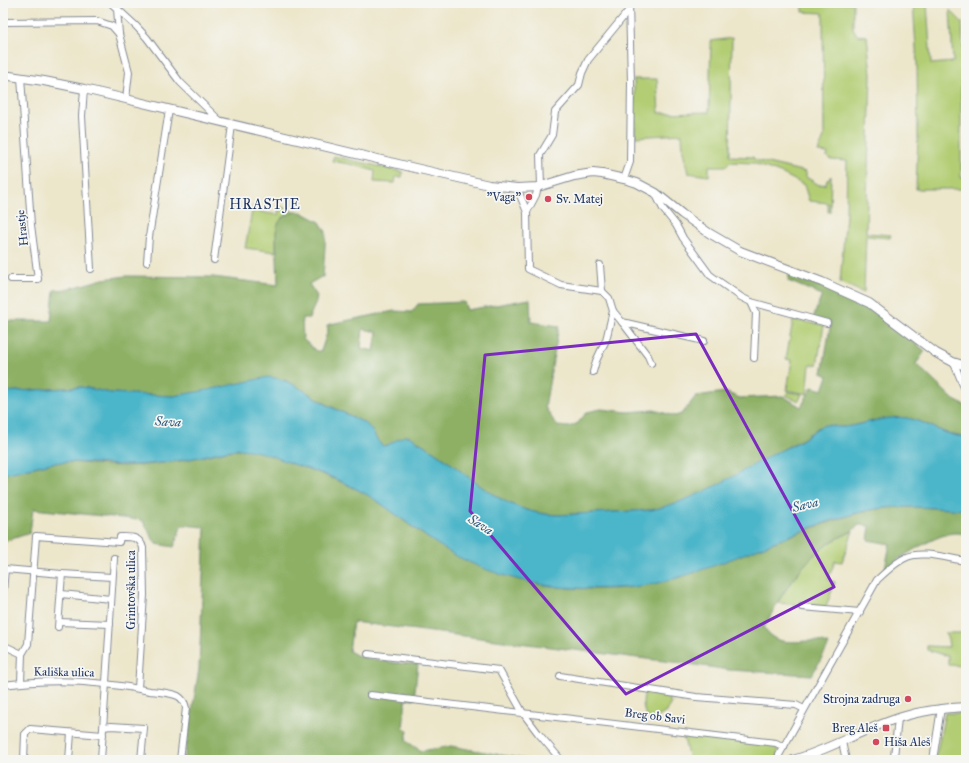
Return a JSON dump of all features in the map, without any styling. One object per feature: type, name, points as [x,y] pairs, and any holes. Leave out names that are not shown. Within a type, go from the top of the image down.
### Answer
[{"type":"street","points":[[111,3],[147,38],[180,82],[222,122]]},
{"type":"street","points":[[624,179],[630,162],[632,82],[629,3]]},
{"type":"street","points":[[117,9],[119,34],[129,72],[126,99]]},
{"type":"street","points":[[527,212],[540,187],[540,155],[552,135],[555,112],[579,86],[582,73],[588,60],[629,10]]},
{"type":"street","points":[[3,22],[97,21],[112,26],[119,34]]},
{"type":"street","points":[[3,75],[84,89],[415,168],[489,184],[517,188],[540,187],[574,176],[593,173],[624,179],[637,183],[656,193],[709,234],[740,251],[822,282],[869,303],[936,353],[953,362],[966,366]]},
{"type":"street","name":"Hrastje","points":[[12,279],[38,279],[32,225],[21,77]]},
{"type":"street","points":[[84,89],[82,116],[91,269]]},
{"type":"street","points":[[147,262],[149,237],[169,110]]},
{"type":"street","points":[[214,260],[232,125]]},
{"type":"street","points":[[517,188],[527,212],[528,269],[561,284],[602,291]]},
{"type":"street","points":[[656,193],[663,209],[676,225],[683,238],[710,275],[741,297],[751,302],[827,323]]},
{"type":"street","points":[[600,265],[602,291],[608,298],[613,311],[648,356],[651,363]]},
{"type":"street","points":[[751,302],[756,313],[754,358]]},
{"type":"street","points":[[593,372],[596,361],[606,340],[613,311]]},
{"type":"street","points":[[622,322],[704,341]]},
{"type":"street","points":[[953,362],[960,374],[966,390]]},
{"type":"street","name":"Grintovška ulica","points":[[21,682],[22,654],[28,644],[36,536],[119,542],[120,537],[135,538],[142,542],[143,548],[144,595],[138,688]]},
{"type":"street","points":[[778,760],[804,709],[878,580],[895,564],[908,556],[928,554],[966,561]]},
{"type":"street","points":[[106,684],[114,558]]},
{"type":"street","name":"Grintovška ulica","points":[[3,592],[5,569],[112,577]]},
{"type":"street","name":"Grintovška ulica","points":[[62,574],[58,624],[110,624]]},
{"type":"street","name":"Grintovška ulica","points":[[61,594],[111,599]]},
{"type":"street","points":[[802,608],[860,612]]},
{"type":"street","points":[[3,645],[22,654]]},
{"type":"street","points":[[368,654],[499,670],[523,713],[561,760]]},
{"type":"street","name":"Breg ob Savi","points":[[560,676],[696,697],[796,705],[804,709]]},
{"type":"street","name":"Kališka ulica","points":[[3,685],[21,682],[64,680],[138,688],[177,696],[185,702],[186,708],[180,760]]},
{"type":"street","name":"Kališka ulica","points":[[101,760],[106,684]]},
{"type":"street","name":"Breg ob Savi","points":[[370,695],[776,743],[784,747]]},
{"type":"street","points":[[793,760],[842,742],[898,718],[941,708],[966,707]]},
{"type":"street","points":[[933,760],[941,708]]},
{"type":"street","points":[[894,757],[898,718]]},
{"type":"street","points":[[104,727],[144,728],[141,760]]},
{"type":"street","points":[[24,760],[25,734],[30,729],[103,735]]},
{"type":"street","points":[[69,760],[71,733]]},
{"type":"street","points":[[842,742],[846,760]]},
{"type":"highlighted area","points":[[696,334],[834,587],[626,694],[470,511],[485,355]]},
{"type":"green space","points":[[803,3],[853,3],[853,28],[857,35],[867,36],[871,74],[866,233],[891,235],[890,238],[866,236],[864,293],[840,282],[846,215],[847,161],[831,160],[827,157],[828,153],[818,152],[824,137],[823,13],[803,12]]},
{"type":"green space","points":[[913,3],[927,3],[931,64],[953,62],[950,10],[962,22],[963,63],[966,63],[966,67],[961,68],[961,178],[966,178],[966,189],[916,189],[918,137],[917,63]]},
{"type":"green space","points":[[732,38],[730,156],[753,157],[755,160],[806,172],[806,177],[819,185],[826,184],[827,180],[831,176],[830,212],[828,212],[828,203],[809,201],[804,185],[783,174],[753,163],[729,162],[727,166],[709,166],[709,176],[688,173],[683,151],[682,134],[635,137],[634,79],[657,79],[659,113],[709,112],[711,41]]},
{"type":"green space","points":[[334,156],[403,172],[402,177],[396,177],[395,183],[374,182],[375,171],[332,161]]},
{"type":"green space","points":[[253,206],[260,207],[261,212],[278,215],[279,206],[293,212],[282,218],[276,232],[276,252],[245,248]]},
{"type":"green space","points":[[293,212],[301,212],[320,222],[326,232],[323,277],[309,284],[317,296],[316,302],[309,318],[302,318],[303,339],[316,351],[321,351],[328,330],[327,325],[335,323],[394,311],[412,312],[418,304],[464,302],[467,310],[530,299],[531,322],[559,326],[545,407],[557,426],[569,427],[578,423],[587,412],[601,409],[628,412],[654,410],[675,416],[682,414],[696,396],[725,392],[740,398],[783,396],[801,407],[812,387],[823,390],[828,376],[822,373],[831,322],[813,318],[822,295],[788,281],[789,275],[838,292],[863,304],[925,351],[916,364],[954,400],[966,406],[966,437],[951,435],[922,422],[906,418],[879,420],[843,427],[825,425],[709,490],[671,505],[651,510],[558,515],[522,509],[507,502],[492,494],[435,452],[409,436],[383,446],[379,444],[373,432],[365,423],[330,406],[285,380],[173,396],[111,393],[82,387],[3,392],[3,321],[51,321],[54,290],[68,289],[103,279],[126,276],[213,277],[278,285],[276,232],[279,222]],"holes":[[[363,329],[377,332],[374,351],[361,348]]]},
{"type":"green space","points":[[793,320],[824,325],[817,365],[810,365],[807,394],[787,390],[792,360],[786,359]]},
{"type":"green space","points":[[788,392],[802,394],[799,401],[785,395]]},
{"type":"green space","points":[[248,449],[265,453],[357,489],[389,509],[442,547],[476,564],[511,577],[548,586],[616,589],[652,584],[706,568],[833,521],[862,512],[878,509],[916,507],[966,510],[966,535],[960,533],[949,534],[930,541],[885,569],[890,544],[868,540],[870,526],[859,525],[852,531],[828,544],[808,561],[791,582],[764,628],[771,636],[778,640],[787,642],[814,641],[829,645],[812,675],[729,670],[353,622],[349,651],[360,657],[396,663],[418,664],[414,699],[406,698],[403,729],[408,730],[406,741],[421,751],[451,746],[529,760],[184,760],[199,669],[205,527],[183,525],[174,547],[156,544],[142,520],[33,509],[30,533],[3,542],[3,474],[52,463],[67,462],[120,466],[146,465],[180,461],[228,451]]},
{"type":"green space","points":[[853,531],[842,562],[835,561],[828,580],[835,582],[826,607],[777,603],[806,563],[813,556],[828,544]]},
{"type":"green space","points":[[945,633],[966,633],[966,666],[948,665],[948,656],[927,650],[927,646],[949,647]]},
{"type":"green space","points":[[646,691],[665,694],[671,703],[666,712],[658,717],[648,719],[643,705],[644,694]]},
{"type":"green space","points":[[945,713],[966,713],[966,760],[935,760]]},
{"type":"green space","points":[[683,734],[772,744],[778,749],[778,756],[773,760],[689,760]]},
{"type":"water","name":"Sava","points":[[268,377],[277,378],[293,384],[329,406],[366,424],[383,446],[402,437],[409,436],[435,452],[492,494],[522,509],[539,513],[558,515],[651,510],[668,506],[715,486],[802,440],[822,426],[852,426],[897,417],[915,420],[952,435],[966,437],[966,510],[902,507],[865,511],[839,518],[714,566],[663,582],[618,588],[572,588],[557,587],[526,581],[479,567],[451,553],[380,503],[354,488],[322,474],[255,451],[242,449],[177,461],[139,465],[60,462],[3,474],[3,392],[82,387],[111,393],[173,396]]},
{"type":"place","name":"\"Vaga\"","points":[[529,197]]},
{"type":"place","name":"Sv. Matej","points":[[548,199]]},
{"type":"place","name":"Strojna zadruga","points":[[908,699]]},
{"type":"place","name":"Breg Aleš","points":[[886,728]]},
{"type":"place","name":"Hiša Aleš","points":[[876,742]]},
{"type":"district","name":"HRASTJE","points":[[265,204]]}]
